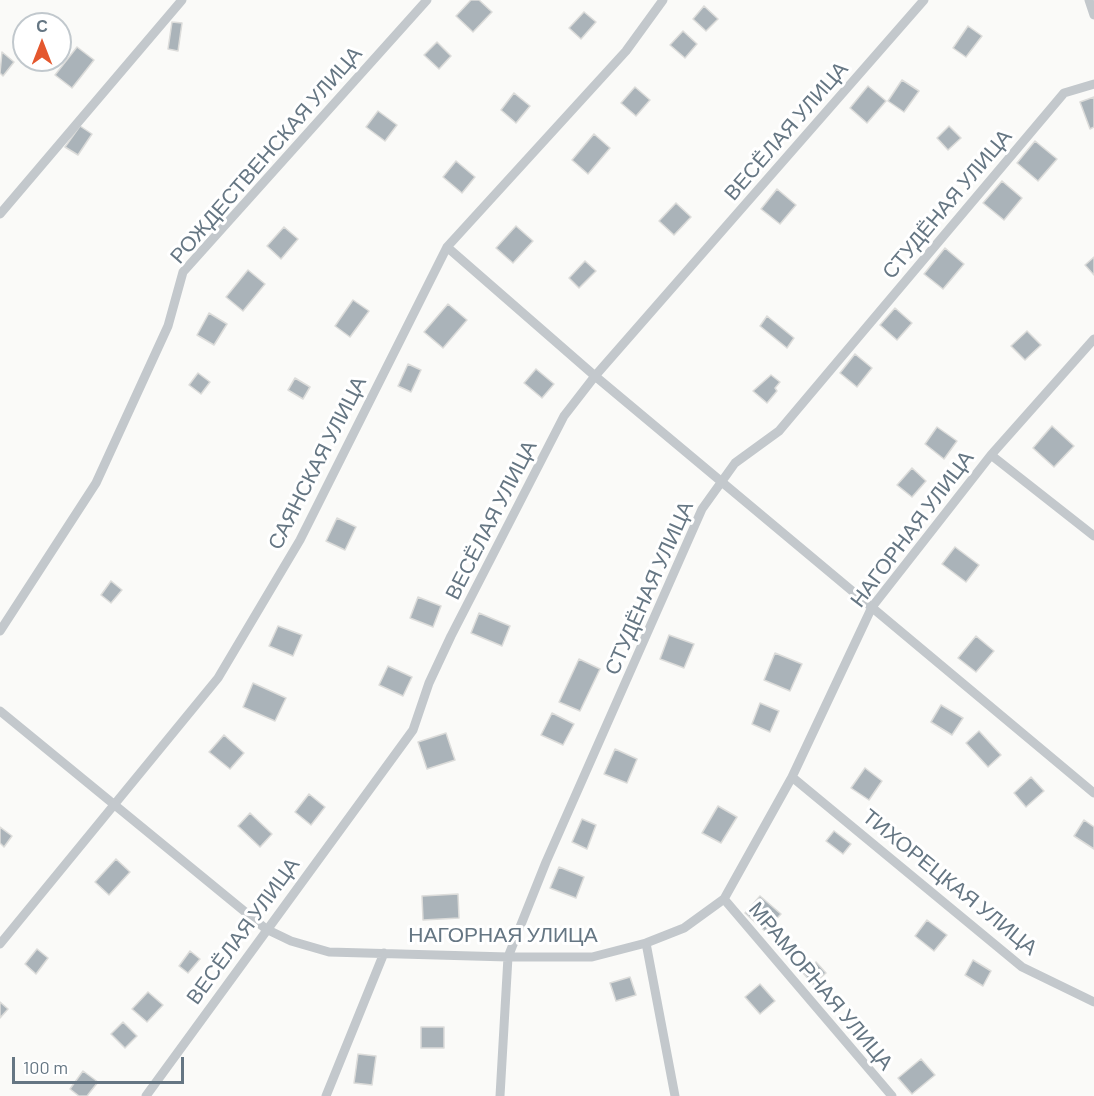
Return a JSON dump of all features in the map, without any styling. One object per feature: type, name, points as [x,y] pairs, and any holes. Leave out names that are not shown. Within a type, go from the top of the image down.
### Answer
[{"type":"street","points":[[0,214],[182,0]]},
{"type":"street","name":"РОЖДЕСТВЕНСКАЯ УЛИЦА","points":[[0,631],[96,483],[168,326],[183,272],[427,0]]},
{"type":"street","name":"САЯНСКАЯ УЛИЦА","points":[[0,944],[218,678],[300,540],[447,247],[626,51],[663,0]]},
{"type":"street","name":"ВЕСЁЛАЯ УЛИЦА","points":[[146,1096],[413,730],[429,683],[451,636],[564,416],[595,376],[924,0]]},
{"type":"street","points":[[1089,0],[1094,15]]},
{"type":"street","name":"СТУДЁНАЯ УЛИЦА","points":[[501,1096],[508,957],[546,862],[702,508],[735,463],[779,431],[1064,93],[1094,84]]},
{"type":"street","points":[[447,247],[595,376],[1094,794]]},
{"type":"street","name":"НАГОРНАЯ УЛИЦА","points":[[0,711],[266,929],[291,941],[329,952],[508,957],[591,957],[646,943],[684,928],[724,899],[792,777],[872,607],[991,455],[1094,339]]},
{"type":"street","points":[[991,455],[1094,536]]},
{"type":"street","name":"ТИХОРЕЦКАЯ УЛИЦА","points":[[792,777],[1022,967],[1094,1002]]},
{"type":"street","name":"МРАМОРНАЯ УЛИЦА","points":[[724,899],[892,1096]]},
{"type":"street","points":[[646,943],[675,1096]]},
{"type":"street","points":[[326,1096],[384,953]]},
{"type":"building","points":[[471,0],[479,0],[492,12],[473,32],[456,16]]},
{"type":"building","points":[[704,6],[718,19],[706,31],[693,19]]},
{"type":"building","points":[[584,12],[596,22],[581,39],[569,28]]},
{"type":"building","points":[[172,22],[182,23],[178,51],[168,49]]},
{"type":"building","points":[[968,26],[982,36],[966,57],[953,48]]},
{"type":"building","points":[[683,31],[697,44],[685,58],[670,45]]},
{"type":"building","points":[[437,42],[451,56],[439,69],[424,55]]},
{"type":"building","points":[[77,47],[94,60],[72,88],[55,75],[57,72],[72,72],[72,53]]},
{"type":"building","points":[[2,52],[12,60],[12,65],[3,76],[0,73]]},
{"type":"building","points":[[902,80],[919,91],[904,112],[888,101]]},
{"type":"building","points":[[868,86],[886,101],[867,123],[850,108]]},
{"type":"building","points":[[635,87],[650,100],[636,116],[621,103]]},
{"type":"building","points":[[514,93],[530,106],[516,123],[501,110]]},
{"type":"building","points":[[1094,97],[1094,127],[1090,129],[1080,102]]},
{"type":"building","points":[[378,111],[397,125],[385,141],[366,127]]},
{"type":"building","points":[[80,126],[92,134],[78,155],[65,147]]},
{"type":"building","points":[[949,126],[961,138],[948,150],[937,138]]},
{"type":"building","points":[[594,134],[610,148],[588,174],[572,160]]},
{"type":"building","points":[[1035,141],[1057,159],[1038,181],[1017,163]]},
{"type":"building","points":[[456,161],[475,177],[462,193],[443,177]]},
{"type":"building","points":[[1002,181],[1022,198],[1004,220],[983,203]]},
{"type":"building","points":[[777,189],[796,205],[780,224],[761,209]]},
{"type":"building","points":[[676,203],[691,217],[674,235],[659,221]]},
{"type":"building","points":[[516,226],[533,241],[513,263],[496,248]]},
{"type":"building","points":[[284,227],[298,239],[281,259],[267,246]]},
{"type":"building","points":[[945,248],[964,264],[943,289],[924,274]]},
{"type":"building","points":[[1094,257],[1094,275],[1085,265]]},
{"type":"building","points":[[585,261],[596,271],[579,288],[569,278]]},
{"type":"building","points":[[248,270],[265,284],[243,311],[226,297]]},
{"type":"building","points":[[353,300],[369,311],[350,337],[335,326]]},
{"type":"building","points":[[448,304],[467,320],[443,348],[424,332]]},
{"type":"building","points":[[895,308],[912,323],[897,340],[880,325]]},
{"type":"building","points":[[209,313],[227,324],[214,345],[197,335]]},
{"type":"building","points":[[767,316],[794,338],[787,348],[760,326]]},
{"type":"building","points":[[1027,331],[1041,345],[1025,360],[1011,346]]},
{"type":"building","points":[[855,354],[872,368],[857,387],[840,373]]},
{"type":"building","points":[[408,364],[421,370],[411,392],[398,386]]},
{"type":"building","points":[[536,369],[554,384],[542,398],[524,383]]},
{"type":"building","points":[[198,373],[210,382],[201,394],[189,385]]},
{"type":"building","points":[[771,375],[780,382],[775,388],[777,391],[767,403],[753,391]]},
{"type":"building","points":[[295,378],[310,387],[303,399],[288,390]]},
{"type":"building","points":[[1052,426],[1074,446],[1054,467],[1033,448]]},
{"type":"building","points":[[937,427],[957,441],[944,459],[925,444]]},
{"type":"building","points":[[912,468],[926,481],[912,497],[897,485]]},
{"type":"building","points":[[337,518],[356,527],[345,550],[326,541]]},
{"type":"building","points":[[955,547],[979,565],[966,582],[942,564]]},
{"type":"building","points":[[111,581],[122,590],[111,603],[101,595]]},
{"type":"building","points":[[418,597],[441,606],[433,627],[410,618]]},
{"type":"building","points":[[479,613],[510,626],[502,646],[471,633]]},
{"type":"building","points":[[278,626],[302,635],[293,656],[269,646]]},
{"type":"building","points":[[669,635],[694,644],[684,668],[660,659]]},
{"type":"building","points":[[976,636],[994,651],[976,672],[958,658]]},
{"type":"building","points":[[775,653],[802,664],[790,691],[764,680]]},
{"type":"building","points":[[579,659],[600,669],[580,711],[559,702]]},
{"type":"building","points":[[388,666],[412,677],[403,696],[379,685]]},
{"type":"building","points":[[253,683],[286,698],[275,721],[243,707]]},
{"type":"building","points":[[760,703],[779,711],[770,732],[752,724]]},
{"type":"building","points":[[941,705],[963,718],[952,735],[931,722]]},
{"type":"building","points":[[552,713],[574,724],[563,745],[541,735]]},
{"type":"building","points":[[979,731],[1001,755],[988,767],[966,743]]},
{"type":"building","points":[[446,733],[455,760],[427,769],[418,742]]},
{"type":"building","points":[[224,735],[244,753],[230,769],[209,752]]},
{"type":"building","points":[[615,749],[637,759],[627,783],[604,774]]},
{"type":"building","points":[[865,768],[882,781],[869,800],[851,788]]},
{"type":"building","points":[[1031,777],[1044,791],[1026,807],[1014,793]]},
{"type":"building","points":[[309,794],[325,807],[311,825],[295,812]]},
{"type":"building","points":[[718,806],[737,817],[721,843],[702,833]]},
{"type":"building","points":[[250,813],[272,834],[260,847],[238,826]]},
{"type":"building","points":[[582,819],[596,825],[587,849],[572,842]]},
{"type":"building","points":[[1084,820],[1094,827],[1094,849],[1074,836]]},
{"type":"building","points":[[0,827],[12,836],[4,847],[0,843]]},
{"type":"building","points":[[834,831],[851,844],[843,854],[826,841]]},
{"type":"building","points":[[116,859],[130,872],[109,895],[95,882]]},
{"type":"building","points":[[559,867],[584,877],[576,898],[550,888]]},
{"type":"building","points":[[458,894],[459,918],[423,920],[422,896]]},
{"type":"building","points":[[760,896],[781,914],[765,931],[745,913]]},
{"type":"building","points":[[927,920],[947,935],[934,951],[915,936]]},
{"type":"building","points":[[37,949],[48,958],[36,974],[25,964]]},
{"type":"building","points":[[190,951],[200,959],[188,973],[179,966]]},
{"type":"building","points":[[973,960],[991,971],[983,986],[965,975]]},
{"type":"building","points":[[816,962],[826,973],[813,984],[803,973]]},
{"type":"building","points":[[630,977],[636,995],[616,1001],[610,983]]},
{"type":"building","points":[[760,984],[775,1001],[760,1014],[745,997]]},
{"type":"building","points":[[148,992],[163,1005],[147,1022],[132,1009]]},
{"type":"building","points":[[0,1002],[8,1009],[0,1018]]},
{"type":"building","points":[[123,1022],[137,1036],[125,1048],[111,1034]]},
{"type":"building","points":[[421,1027],[444,1027],[444,1048],[421,1048]]},
{"type":"building","points":[[358,1054],[376,1056],[372,1085],[354,1083]]},
{"type":"building","points":[[921,1059],[935,1075],[912,1094],[898,1078]]},
{"type":"building","points":[[83,1071],[98,1082],[87,1096],[79,1096],[70,1089]]}]
